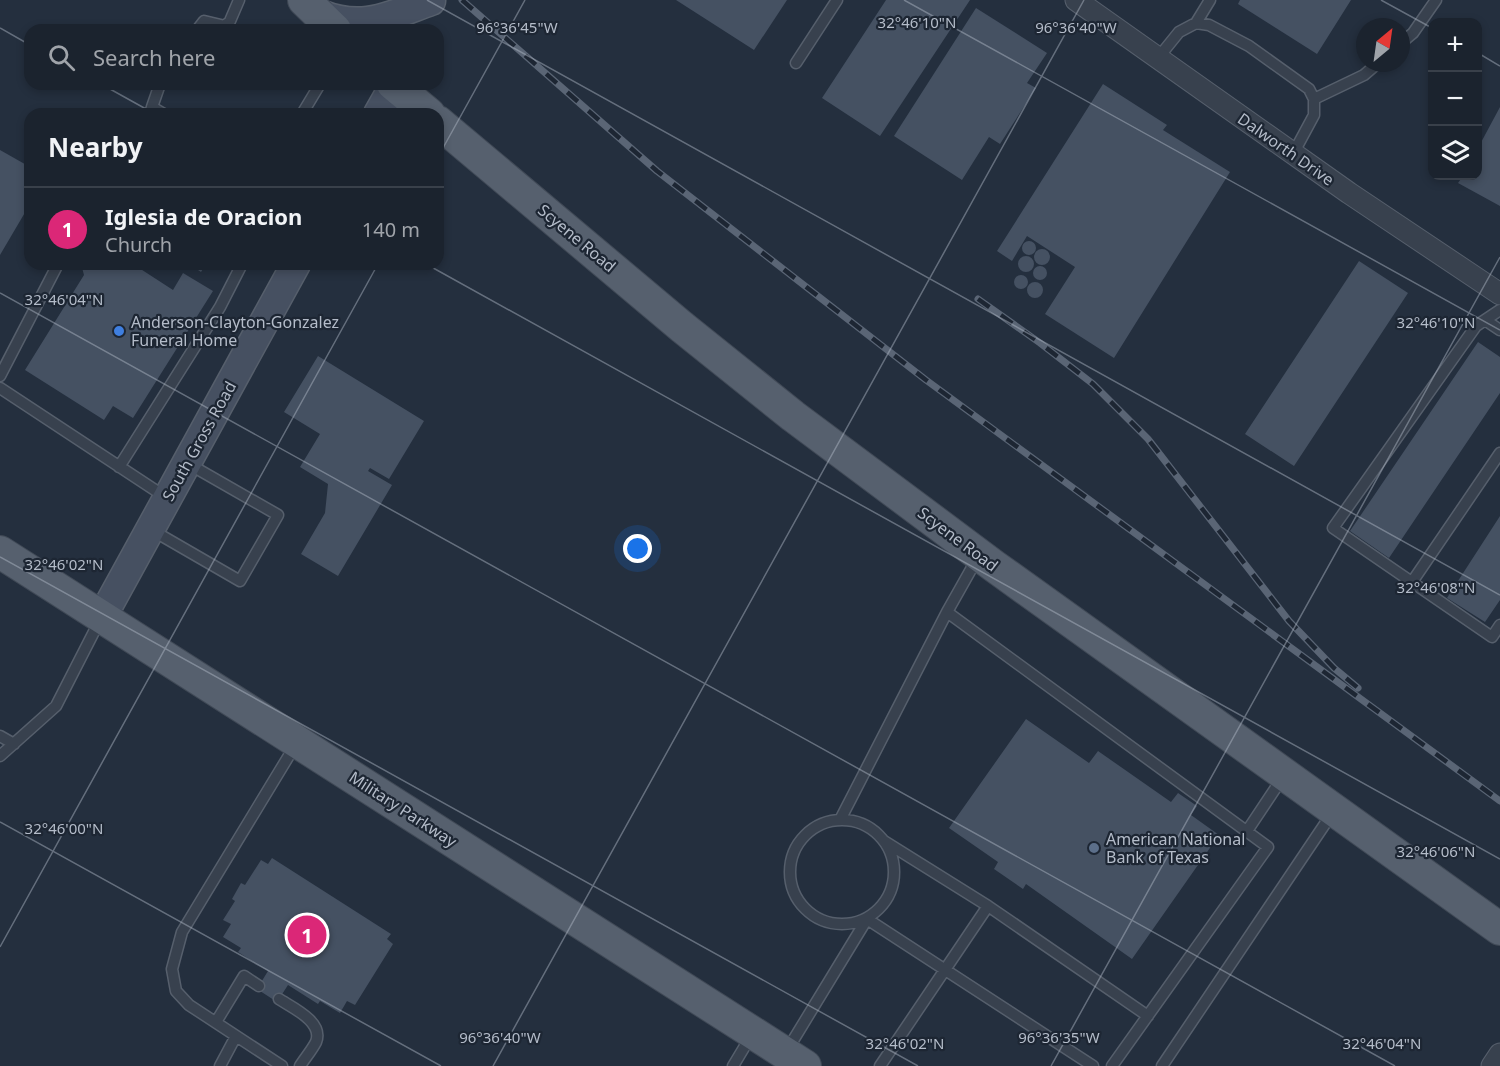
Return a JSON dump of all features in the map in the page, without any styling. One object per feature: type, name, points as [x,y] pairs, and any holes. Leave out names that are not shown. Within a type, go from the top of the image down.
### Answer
[{"type":"main road","points":[[319,14],[346,22],[373,21],[431,1]]},
{"type":"main road","points":[[421,24],[431,1]]},
{"type":"main road","points":[[381,108],[391,90]]},
{"type":"main road","points":[[401,90],[422,108]]},
{"type":"main road","name":"Scyene Road","points":[[444,127],[682,327],[793,416],[979,555],[1500,929]]},
{"type":"main road","name":"South Gross Road","points":[[102,617],[293,270]]},
{"type":"main road","name":"Military Parkway","points":[[0,552],[795,1060]]},
{"type":"street","name":"Dalworth Drive","points":[[1076,0],[1349,194],[1500,294]]},
{"type":"street","points":[[1492,1066],[1500,1054]]},
{"type":"lane","points":[[227,24],[239,0]]},
{"type":"lane","points":[[796,63],[837,0]]},
{"type":"lane","points":[[1158,58],[1179,32],[1196,23],[1210,0]]},
{"type":"lane","points":[[1410,36],[1436,0]]},
{"type":"lane","points":[[202,24],[204,21],[217,24]]},
{"type":"lane","points":[[1196,23],[1209,25],[1249,46],[1309,89],[1314,99],[1314,115],[1293,154]]},
{"type":"lane","points":[[1314,99],[1368,72]]},
{"type":"lane","points":[[152,108],[158,90]]},
{"type":"lane","points":[[306,108],[316,90]]},
{"type":"lane","points":[[0,376],[55,270]]},
{"type":"lane","points":[[119,467],[220,307],[239,270]]},
{"type":"lane","points":[[1500,310],[1476,326],[1333,528],[1492,638],[1500,625]]},
{"type":"lane","points":[[1485,320],[1500,330]]},
{"type":"lane","points":[[0,388],[167,498]]},
{"type":"lane","points":[[1412,582],[1500,453]]},
{"type":"lane","points":[[150,529],[240,581],[278,515],[186,463]]},
{"type":"lane","points":[[840,820],[947,612],[979,555]]},
{"type":"lane","points":[[947,612],[1268,847],[1112,1066]]},
{"type":"lane","points":[[0,756],[56,706],[102,617]]},
{"type":"lane","points":[[0,736],[14,744]]},
{"type":"lane","points":[[282,1066],[189,1005],[176,991],[172,969],[182,932],[297,742]]},
{"type":"lane","points":[[1246,831],[1285,774]]},
{"type":"lane","points":[[1162,1066],[1335,810]]},
{"type":"lane","points":[[884,841],[892,857],[895,875],[891,893],[881,908],[867,919],[849,924],[831,924],[814,917],[801,905],[792,889],[790,873],[792,857],[799,843],[810,831],[824,824],[840,820],[856,822],[871,828],[884,841],[988,906],[1148,1016]]},
{"type":"lane","points":[[879,1066],[988,906]]},
{"type":"lane","points":[[867,919],[1093,1066]]},
{"type":"lane","points":[[795,1060],[867,919]]},
{"type":"lane","points":[[216,1022],[244,976],[259,986]]},
{"type":"lane","points":[[279,999],[313,1022],[317,1032],[316,1041],[300,1066]]},
{"type":"lane","points":[[733,1066],[753,1033]]},
{"type":"lane","points":[[220,1066],[236,1036]]},
{"type":"building","points":[[676,0],[787,0],[754,50]]},
{"type":"building","points":[[886,0],[970,0],[880,136],[822,98]]},
{"type":"building","points":[[1240,0],[1351,0],[1317,54],[1238,4]]},
{"type":"building","points":[[976,8],[1047,53],[1027,83],[1036,88],[1000,144],[989,137],[962,180],[894,136]]},
{"type":"building","points":[[1103,84],[1167,125],[1163,130],[1230,172],[1114,358],[1045,314],[1075,267],[1027,236],[1012,261],[997,251]]},
{"type":"building","points":[[1500,107],[1500,206],[1458,183],[1460,180],[1482,180],[1482,141]]},
{"type":"building","points":[[0,150],[24,164],[24,214],[0,255]]},
{"type":"building","points":[[1026,241],[1032,241],[1036,248],[1032,255],[1026,255],[1022,251],[1022,245]]},
{"type":"building","points":[[1042,249],[1050,257],[1042,265],[1034,257]]},
{"type":"building","points":[[1026,256],[1034,264],[1026,272],[1018,264]]},
{"type":"building","points":[[1359,261],[1408,293],[1294,466],[1245,434]]},
{"type":"building","points":[[1037,266],[1043,266],[1047,273],[1043,280],[1037,280],[1033,276],[1033,270]]},
{"type":"building","name":"Anderson-Clayton-Gonzalez Funeral Home","points":[[83,270],[142,270],[173,290],[183,273],[213,291],[133,418],[113,406],[104,420],[25,370],[84,275]]},
{"type":"building","points":[[1018,275],[1024,275],[1028,282],[1024,289],[1018,289],[1014,285],[1014,279]]},
{"type":"building","points":[[1035,282],[1043,290],[1035,298],[1027,290]]},
{"type":"building","points":[[1478,342],[1500,357],[1500,393],[1389,558],[1350,531]]},
{"type":"building","points":[[318,356],[424,421],[389,479],[370,468],[368,471],[392,485],[338,576],[301,554],[325,513],[328,484],[300,467],[320,434],[284,412]]},
{"type":"building","points":[[1500,516],[1500,600],[1485,622],[1447,598]]},
{"type":"building","name":"American National Bank of Texas","points":[[1026,719],[1089,763],[1098,751],[1171,802],[1178,793],[1197,806],[1191,815],[1219,835],[1132,959],[1026,884],[1023,889],[994,869],[998,862],[949,828]]},
{"type":"building","points":[[272,858],[391,934],[387,939],[393,944],[355,1005],[347,1001],[340,1013],[320,1001],[318,1004],[288,985],[277,1002],[257,989],[268,971],[238,952],[241,948],[223,937],[231,924],[223,920],[235,901],[232,899],[241,883],[245,885],[261,860],[268,864]]},
{"type":"railway","points":[[462,0],[657,171],[926,380],[1500,801]]},
{"type":"railway","points":[[978,299],[1093,384],[1148,439],[1289,621],[1334,668],[1358,688]]},
{"type":"place","name":"Anderson-Clayton-Gonzalez Funeral Home","points":[[119,331]]},
{"type":"place","name":"American National Bank of Texas","points":[[1094,848]]},
{"type":"place","name":"Iglesia de Oracion","points":[[307,935]]}]
